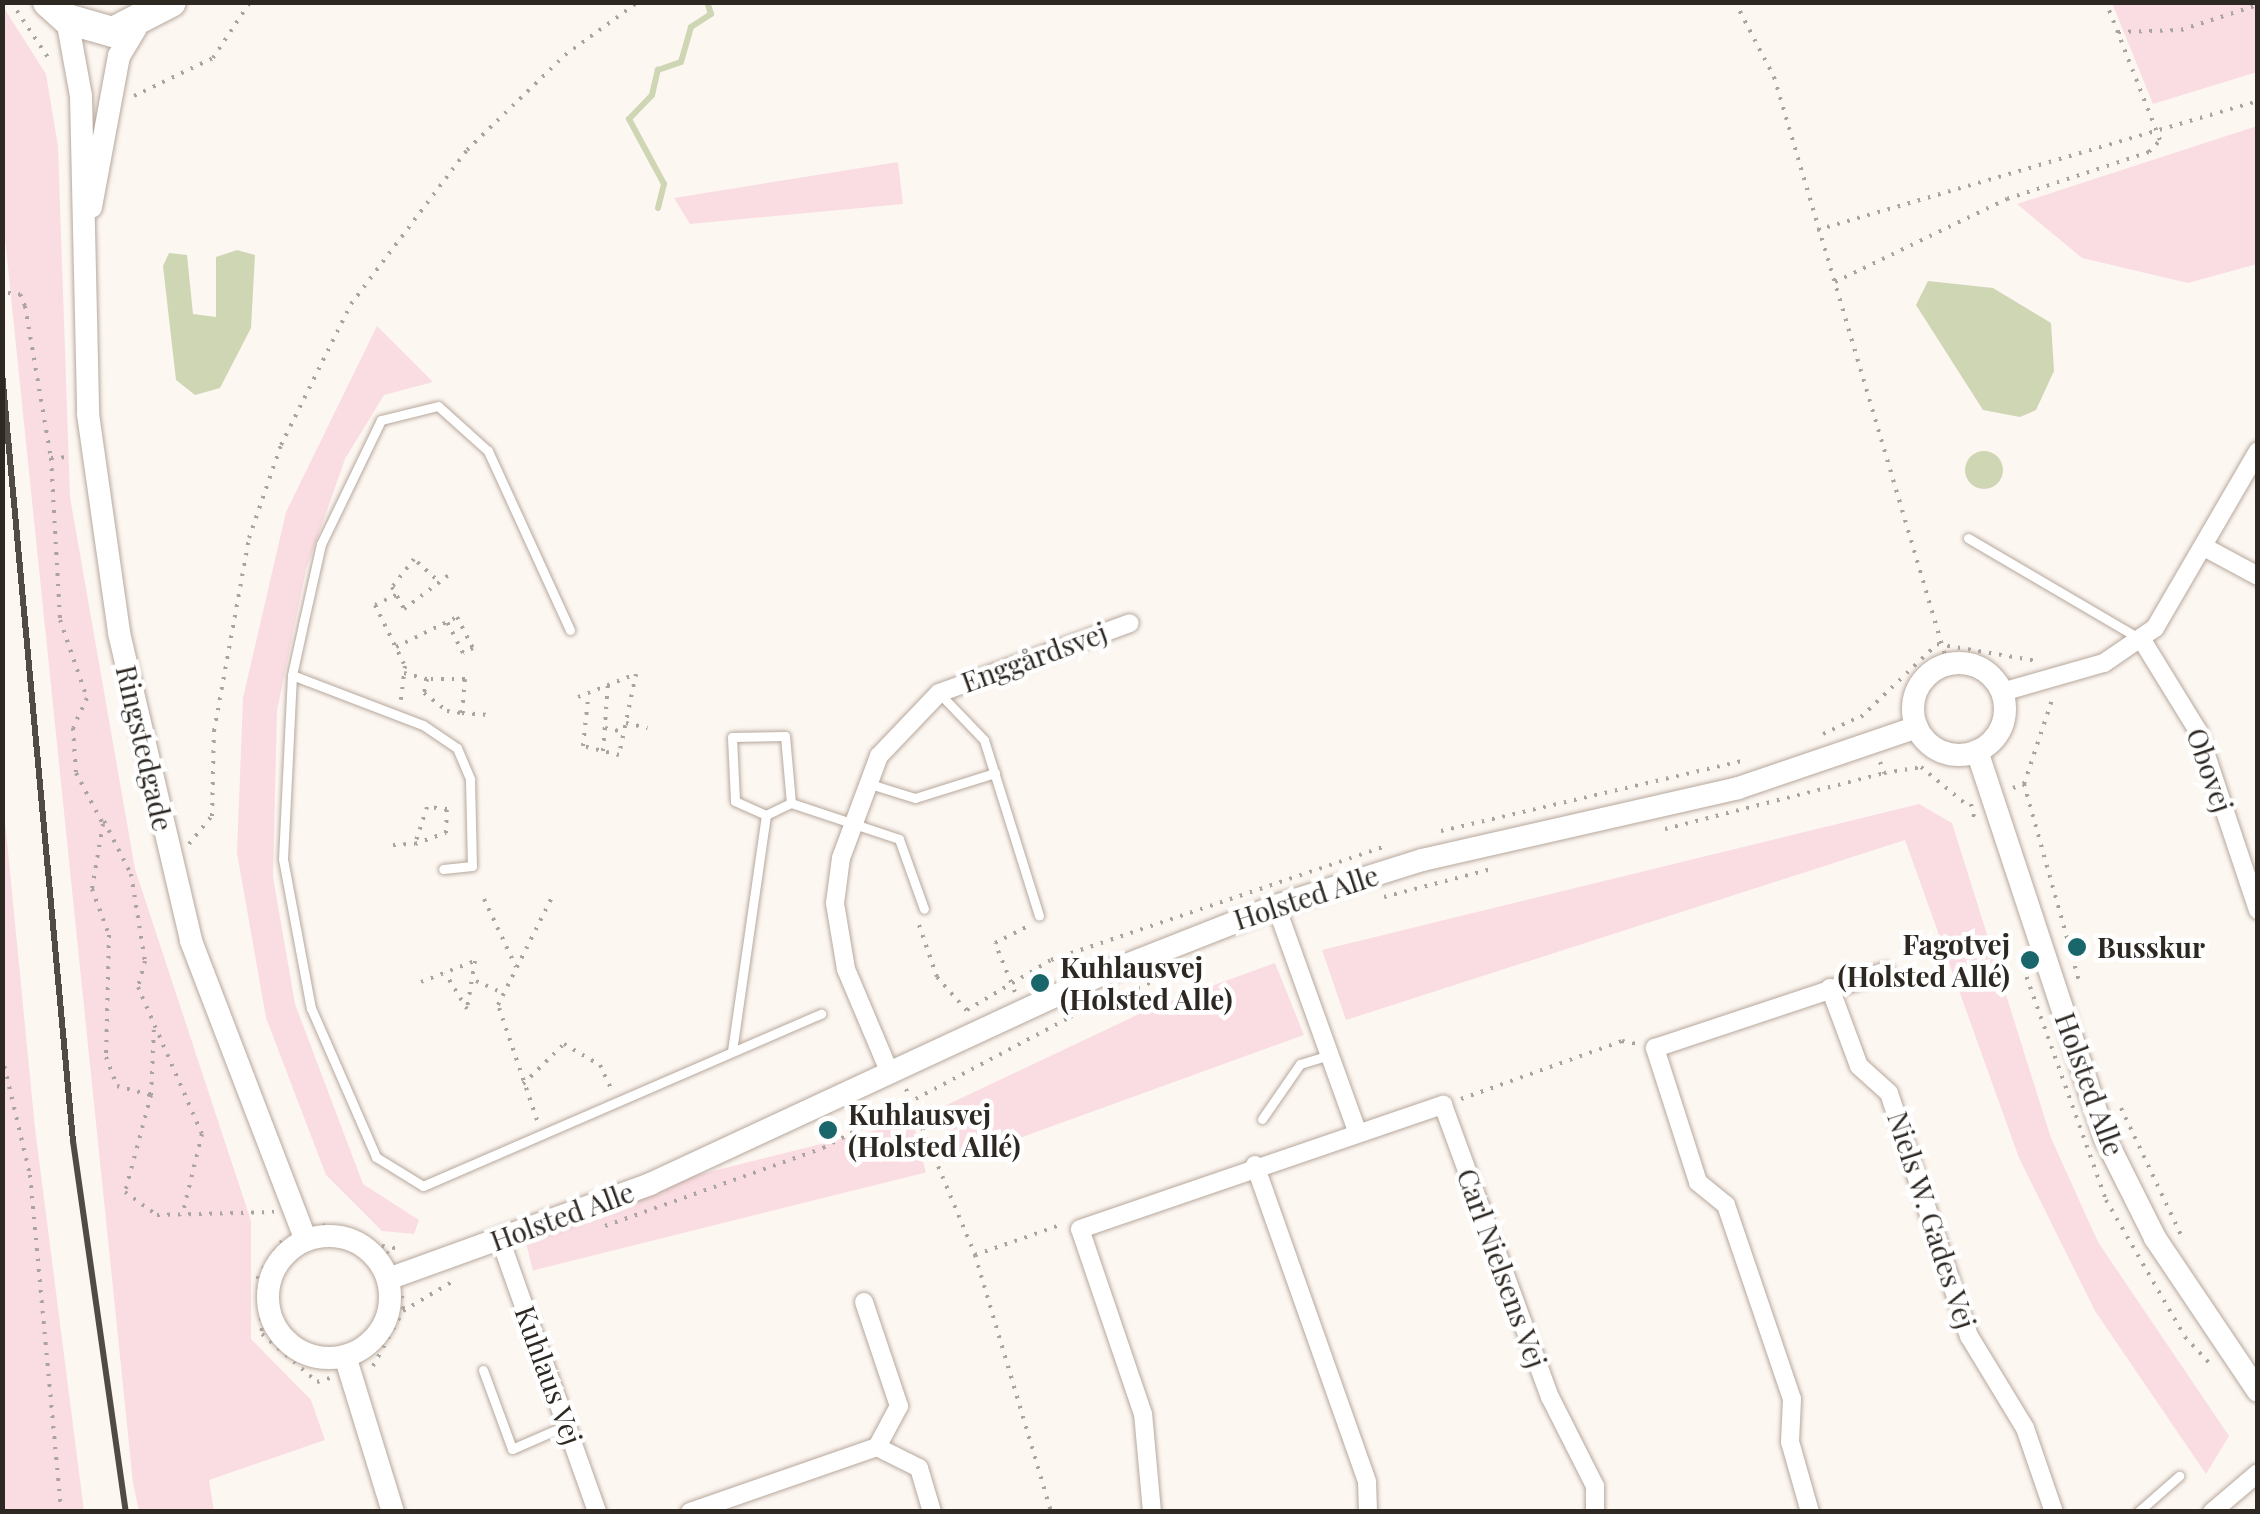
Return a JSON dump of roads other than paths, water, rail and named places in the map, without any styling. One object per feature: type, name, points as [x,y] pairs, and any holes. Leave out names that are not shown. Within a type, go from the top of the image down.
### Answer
[{"type":"main road","points":[[58,11],[101,30],[136,28],[172,2]]},
{"type":"street","name":"Ringstedgade","points":[[58,11],[77,45],[92,455],[122,648],[196,957],[300,1226]]},
{"type":"street","name":"Ringstedgade","points":[[84,235],[109,98],[136,28]]},
{"type":"street","points":[[2002,692],[2048,679],[2142,640],[2206,548],[2258,451]]},
{"type":"street","points":[[2206,548],[2258,576]]},
{"type":"street","name":"Enggårdsvej","points":[[889,1072],[838,940],[835,903],[852,821],[889,740],[938,693],[1130,623]]},
{"type":"street","name":"Obovej","points":[[2142,640],[2198,731],[2258,910]]},
{"type":"street","points":[[1942,654],[1980,668],[2002,692],[1998,733],[1977,752],[1936,748],[1917,727],[1922,682],[1942,654]]},
{"type":"street","name":"Holsted Alle","points":[[393,1278],[504,1249],[1022,1010],[1276,906],[1873,745],[1917,727]]},
{"type":"street","name":"Holsted Alle","points":[[1977,752],[2106,1140],[2154,1238],[2258,1391]]},
{"type":"street","points":[[1152,1512],[1143,1414],[1080,1229],[1356,1130],[1276,906]]},
{"type":"street","points":[[1810,1512],[1790,1442],[1792,1399],[1726,1204],[1698,1182],[1655,1048],[1886,971]]},
{"type":"street","name":"Niels W. Gades Vej","points":[[1830,988],[1860,1066],[1889,1093],[1969,1336],[2026,1428],[2053,1511]]},
{"type":"street","name":"Carl Nielsens Vej","points":[[1356,1130],[1443,1105],[1550,1397],[1595,1486],[1595,1512]]},
{"type":"street","points":[[1255,1165],[1367,1482],[1368,1512]]},
{"type":"street","points":[[300,1226],[355,1243],[393,1278],[377,1335],[348,1364],[304,1353],[268,1307],[276,1267],[300,1226]]},
{"type":"street","name":"Kuhlaus Vej","points":[[504,1249],[597,1512]]},
{"type":"street","points":[[690,1512],[876,1447],[899,1406],[864,1302]]},
{"type":"street","points":[[348,1364],[393,1512]]},
{"type":"street","points":[[876,1447],[919,1468],[932,1512]]},
{"type":"street","points":[[2212,1512],[2258,1473]]},
{"type":"lane","points":[[570,630],[488,451],[447,411],[413,405],[380,420],[358,455],[322,544],[292,675],[288,901],[312,1008],[356,1125],[388,1171],[424,1186],[821,1014]]},
{"type":"lane","points":[[1968,538],[2142,640]]},
{"type":"lane","points":[[292,675],[400,715],[447,739],[468,768],[472,866],[444,869]]},
{"type":"lane","points":[[938,693],[979,731],[1039,916]]},
{"type":"lane","points":[[791,803],[784,736],[732,738],[736,801],[766,814],[791,803],[899,839],[924,909]]},
{"type":"lane","points":[[867,783],[916,798],[994,773]]},
{"type":"lane","points":[[732,1051],[766,814]]},
{"type":"lane","points":[[1262,1119],[1300,1064],[1329,1055]]},
{"type":"lane","points":[[483,1370],[512,1449],[567,1426]]},
{"type":"lane","points":[[2138,1512],[2150,1508],[2179,1476]]},
{"type":"waterway","points":[[658,208],[664,184],[629,119],[652,95],[658,70],[681,62],[691,27],[711,14],[707,2]]},
{"type":"railway","points":[[2,373],[73,1141],[126,1512]]},
{"type":"place","name":"Busskur","points":[[2077,947]]},
{"type":"place","name":"Fagotvej (Holsted Allé)","points":[[2030,960]]},
{"type":"place","name":"Kuhlausvej (Holsted Alle)","points":[[1040,983]]},
{"type":"place","name":"Kuhlausvej (Holsted Allé)","points":[[828,1130]]}]
